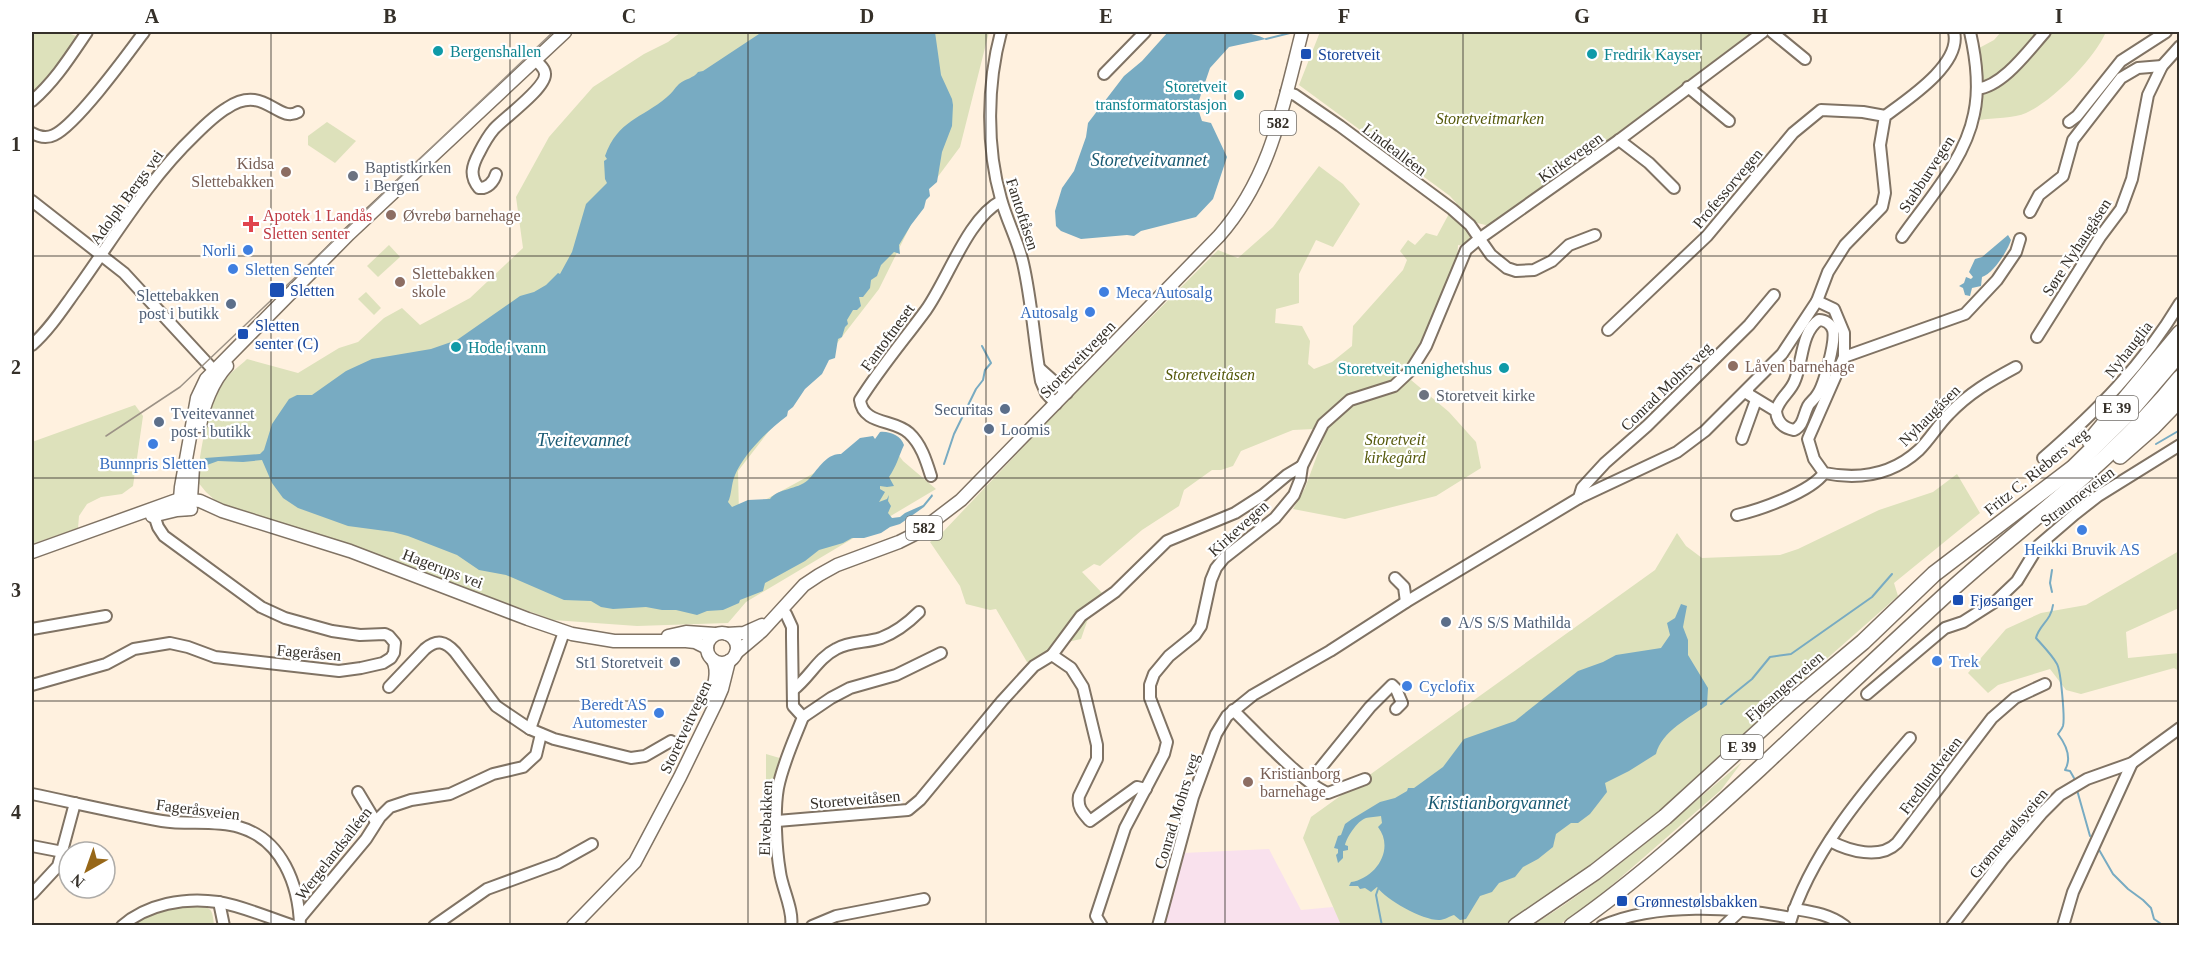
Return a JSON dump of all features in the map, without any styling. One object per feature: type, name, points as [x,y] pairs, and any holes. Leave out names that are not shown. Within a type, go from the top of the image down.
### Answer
[{"type":"highway","name":"E 39","points":[[2055,482],[2180,333]]},
{"type":"highway","name":"Fritz C. Riebers veg","points":[[1957,555],[2073,468],[2127,415],[2180,353]]},
{"type":"highway","name":"Fritz C. Riebers veg","points":[[1572,926],[1644,873],[1971,573],[2120,445],[2180,378]]},
{"type":"highway","name":"E 39","points":[[2073,487],[2096,477],[2153,427],[2180,399]]},
{"type":"highway","name":"Fjøsangerveien","points":[[1516,926],[1595,872],[1665,817],[1790,703],[1863,642],[1934,573],[1957,555]]},
{"type":"main road","points":[[186,502],[197,398],[201,386],[350,234],[565,32]]},
{"type":"main road","name":"Storetveitvegen","points":[[573,926],[635,862],[716,702],[732,657],[762,631],[804,585],[837,565],[899,542],[939,518],[983,478],[1067,393],[1230,223],[1248,197],[1263,166],[1302,32]]},
{"type":"main road","name":"Hagerups vei","points":[[32,552],[66,538],[186,502],[351,551],[564,632],[614,641],[695,642],[710,654]]},
{"type":"main road","name":"Storetveitvegen","points":[[721,634],[744,633],[771,620]]},
{"type":"main road","name":"Hagerups vei","points":[[655,640],[686,632],[721,634]]},
{"type":"main road","points":[[721,634],[736,644],[732,657],[721,663],[710,654],[709,640],[721,634]]},
{"type":"main road","name":"Storetveitvegen","points":[[665,804],[713,689],[716,675],[710,654]]},
{"type":"street","points":[[32,101],[62,69],[87,32]]},
{"type":"street","points":[[32,133],[48,137],[66,126],[144,32]]},
{"type":"street","name":"Fantoftåsen","points":[[1000,32],[995,52],[991,110],[993,160],[1001,201],[1017,240],[1025,271],[1039,368],[1046,393],[1056,404]]},
{"type":"street","points":[[1104,74],[1144,32]]},
{"type":"street","name":"Kirkevegen","points":[[1088,926],[1099,921],[1125,828],[1159,766],[1167,742],[1150,698],[1150,685],[1154,674],[1170,656],[1195,635],[1201,626],[1211,580],[1216,568],[1224,558],[1275,518],[1293,495],[1300,480],[1302,466],[1323,424],[1350,400],[1394,386],[1411,370],[1426,346],[1466,250],[1619,140],[1763,32]]},
{"type":"street","points":[[1772,32],[1805,59]]},
{"type":"street","points":[[1885,116],[1936,75],[1952,51],[1955,41],[1954,32]]},
{"type":"street","name":"Stabburvegen","points":[[1902,237],[1959,155],[1974,115],[1977,89],[1970,32]]},
{"type":"street","points":[[1977,89],[1986,88],[2008,72],[2036,37],[2045,32]]},
{"type":"street","points":[[2069,122],[2077,116],[2121,61],[2166,32]]},
{"type":"street","name":"Søre Nyhaugåsen","points":[[2037,337],[2100,237],[2121,209],[2132,179],[2148,95],[2162,66],[2180,46]]},
{"type":"street","points":[[496,174],[491,183],[483,188],[479,188],[472,175],[474,165],[485,142],[494,129],[544,80],[546,73],[534,59]]},
{"type":"street","points":[[2030,212],[2039,195],[2063,176],[2073,140],[2121,78],[2138,68],[2162,66]]},
{"type":"street","points":[[1688,87],[1729,121]]},
{"type":"street","name":"Lindealléen","points":[[1286,92],[1295,95],[1331,120],[1452,209],[1470,225],[1479,239]]},
{"type":"street","name":"Adolph Bergs vei","points":[[32,345],[52,323],[102,255],[134,205],[164,168],[224,109],[237,102],[250,99],[265,102],[284,114],[293,115],[298,112]]},
{"type":"street","name":"Professorvegen","points":[[1608,330],[1707,236],[1793,133],[1821,110],[1863,112],[1885,116]]},
{"type":"street","name":"Conrad Mohrs veg","points":[[1158,926],[1193,797],[1222,722],[1252,694],[1330,651],[1406,602],[1516,538],[1579,498],[1677,452],[1705,431],[1782,354],[1816,301],[1828,272],[1845,245],[1882,207],[1885,193],[1880,145],[1885,116]]},
{"type":"street","name":"Kirkevegen","points":[[1619,140],[1674,188]]},
{"type":"street","points":[[32,201],[124,273],[216,373]]},
{"type":"street","name":"Fantoftneset","points":[[931,476],[922,450],[909,432],[897,425],[871,417],[862,407],[860,399],[935,297],[981,216],[1001,201]]},
{"type":"street","points":[[1479,239],[1499,263],[1516,271],[1525,272],[1552,261],[1569,245],[1595,235]]},
{"type":"street","points":[[1844,357],[1965,314],[1977,304],[1997,280],[2016,252],[2020,239]]},
{"type":"street","name":"Conrad Mohrs veg","points":[[1579,498],[1582,488],[1749,326],[1774,295]]},
{"type":"street","points":[[1737,515],[1752,512],[1800,491],[1820,480],[1824,473],[1814,459],[1808,439],[1844,357],[1844,333],[1834,309],[1816,301]]},
{"type":"street","name":"Nyhauglia","points":[[2043,458],[2075,430],[2142,360],[2180,303]]},
{"type":"street","points":[[1748,389],[1748,394],[1776,411],[1781,424],[1794,430],[1801,426],[1809,404],[1818,395],[1829,358],[1834,333],[1832,327],[1825,321],[1819,320],[1809,328],[1795,382],[1779,403],[1776,411]]},
{"type":"street","name":"Nyhaugåsen","points":[[1824,473],[1858,477],[1875,474],[1897,465],[1918,450],[1949,414],[1979,387],[2016,367]]},
{"type":"street","points":[[1039,368],[1067,393]]},
{"type":"street","points":[[1742,439],[1756,400]]},
{"type":"street","name":"Straumeveien","points":[[1867,694],[1945,628],[1963,622],[1996,601],[2017,581],[2039,545],[2074,514],[2098,496],[2180,445]]},
{"type":"street","name":"Storetveitåsen","points":[[777,821],[908,810],[920,800],[1034,666],[1053,655],[1081,616],[1115,592],[1174,536],[1235,513],[1302,466]]},
{"type":"street","name":"Fageråsen","points":[[32,685],[106,664],[134,649],[170,643],[223,658],[339,671],[361,669],[383,663],[394,653],[395,643],[385,634],[360,635],[332,631],[285,618],[261,607],[164,536],[153,512]]},
{"type":"street","points":[[1395,578],[1404,587],[1406,602]]},
{"type":"street","points":[[793,690],[824,656],[833,650],[856,642],[882,638],[919,612]]},
{"type":"street","points":[[786,614],[792,627],[793,705],[803,717],[850,688],[896,675],[941,652]]},
{"type":"street","points":[[32,629],[106,616]]},
{"type":"street","points":[[530,729],[564,632]]},
{"type":"street","points":[[389,687],[405,667],[430,645],[440,642],[448,644],[496,706],[541,735],[631,758],[645,756],[671,741]]},
{"type":"street","points":[[1053,655],[1071,668],[1083,687],[1097,746],[1097,759],[1079,796],[1080,810],[1090,821],[1137,787],[1146,789]]},
{"type":"street","name":"Fredlundveien","points":[[1830,841],[1873,853],[1890,850],[1992,718],[2015,698],[2045,684]]},
{"type":"street","points":[[1310,781],[1370,707],[1392,685],[1402,703],[1396,710]]},
{"type":"street","points":[[1233,710],[1310,781],[1328,793],[1365,779]]},
{"type":"street","name":"Elvebakken","points":[[803,717],[784,766],[778,790],[777,844],[783,890],[792,913],[792,924],[813,924],[836,916],[924,898]]},
{"type":"street","name":"Grønnestølsveien","points":[[1952,926],[2003,859],[2060,795],[2087,779],[2132,763],[2180,728]]},
{"type":"street","name":"Wergelandsalléen","points":[[298,923],[385,812],[396,804],[450,794],[492,774],[523,767],[536,755],[541,735]]},
{"type":"street","points":[[1791,918],[1805,886],[1830,841],[1865,791],[1910,738]]},
{"type":"street","name":"Grønnestølsveien","points":[[2063,926],[2073,892],[2132,763]]},
{"type":"street","points":[[358,792],[376,822]]},
{"type":"street","name":"Fageråsveien","points":[[32,794],[168,822],[238,827],[255,834],[266,840],[286,864],[298,923]]},
{"type":"street","points":[[66,840],[75,803]]},
{"type":"street","points":[[434,926],[487,889],[558,863],[592,844]]},
{"type":"street","points":[[32,846],[57,851]]},
{"type":"street","points":[[32,894],[57,867]]},
{"type":"street","points":[[122,926],[134,915],[171,902],[193,901],[219,902],[298,923]]},
{"type":"street","points":[[219,902],[224,926]]},
{"type":"street","points":[[1602,926],[1631,917],[1670,910],[1740,911],[1791,918],[1818,912],[1830,916],[1845,926]]},
{"type":"street","points":[[1724,926],[1740,911]]},
{"type":"shaded area","points":[[1269,849],[1301,910],[1333,907],[1342,925],[1164,926],[1183,853]]},
{"type":"green space","points":[[32,32],[65,32],[79,37],[64,60],[32,96]]},
{"type":"green space","name":"Tveitevannet","points":[[681,32],[989,32],[960,147],[928,190],[879,289],[738,471],[739,514],[884,435],[903,461],[936,489],[746,602],[728,623],[637,626],[553,620],[374,554],[217,502],[206,492],[197,481],[205,430],[218,393],[232,373],[247,359],[298,373],[339,348],[358,342],[384,318],[402,308],[420,325],[470,298],[523,248],[516,197],[549,137],[593,87]]},
{"type":"green space","name":"Storetveitmarken","points":[[1320,32],[1760,32],[1490,226],[1473,222],[1450,196],[1299,85]]},
{"type":"green space","points":[[2001,32],[2106,32],[2092,54],[2072,78],[2037,107],[2016,116],[1980,120],[1974,112],[1974,90],[1968,54],[1994,40]]},
{"type":"green space","points":[[327,122],[356,141],[335,163],[308,145],[308,136]]},
{"type":"green space","name":"Storetveitåsen","points":[[1319,166],[1343,184],[1360,204],[1333,247],[1316,240],[1299,274],[1299,303],[1276,309],[1275,323],[1302,326],[1310,341],[1308,364],[1314,369],[1332,362],[1352,346],[1353,326],[1403,270],[1407,260],[1400,251],[1408,240],[1415,245],[1426,233],[1437,236],[1451,210],[1479,237],[1473,247],[1458,245],[1457,263],[1422,346],[1391,386],[1337,403],[1314,429],[1293,430],[1241,451],[1233,466],[1212,470],[1184,490],[1179,506],[1142,530],[1100,566],[1094,564],[1082,572],[1103,594],[1090,613],[1081,639],[1067,642],[1039,661],[1027,662],[996,609],[990,610],[966,604],[960,586],[930,542],[941,534],[1047,422],[1218,250],[1238,258],[1273,227]]},
{"type":"green space","points":[[389,245],[400,257],[378,277],[367,266]]},
{"type":"green space","points":[[366,292],[381,308],[374,315],[358,299]]},
{"type":"green space","name":"Storetveit kirkegård","points":[[1411,380],[1449,412],[1476,442],[1481,468],[1436,496],[1345,519],[1293,509],[1305,488],[1328,426],[1352,403]]},
{"type":"green space","points":[[135,405],[143,416],[133,486],[122,494],[101,497],[87,504],[79,516],[78,528],[32,544],[32,442]]},
{"type":"green space","points":[[1957,474],[1980,513],[1894,583],[1898,596],[1771,708],[1688,791],[1535,909],[1505,925],[1341,925],[1303,838],[1311,817],[1655,570],[1677,533],[1686,546],[1702,558],[1780,555],[1798,549],[1879,510],[1933,492]]},
{"type":"green space","points":[[2179,551],[2179,608],[2126,632],[2128,658],[2179,653],[2179,671],[2174,668],[2081,694],[2066,690],[2050,669],[1998,685],[1988,693],[1968,673],[2006,629],[2041,613],[2086,605]]},
{"type":"green space","points":[[766,754],[783,759],[776,778],[766,782]]},
{"type":"green space","points":[[1742,762],[1721,790],[1596,899],[1559,925],[1533,925],[1614,868]]},
{"type":"green space","points":[[195,905],[210,910],[214,925],[126,926],[170,906]]},
{"type":"water","name":"Storetveitvannet","points":[[1230,31],[1243,32],[1266,39],[1229,47],[1210,68],[1197,106],[1202,121],[1211,123],[1227,157],[1213,199],[1196,217],[1141,231],[1134,236],[1081,239],[1061,231],[1056,226],[1055,211],[1062,188],[1074,171],[1086,137],[1088,123],[1124,76],[1142,61],[1168,32]]},
{"type":"water","name":"Tveitevannet","points":[[762,32],[935,32],[941,75],[952,99],[952,126],[942,152],[937,182],[929,189],[930,196],[924,208],[899,245],[900,254],[894,252],[881,265],[877,276],[871,280],[870,288],[863,297],[859,297],[861,306],[853,310],[847,320],[848,324],[842,337],[838,339],[835,358],[829,360],[822,374],[805,389],[788,411],[787,416],[765,435],[744,459],[735,475],[728,502],[732,507],[748,500],[770,499],[773,495],[799,486],[808,480],[826,459],[841,454],[860,438],[873,436],[875,439],[880,432],[884,432],[898,437],[904,445],[889,477],[894,486],[880,486],[880,489],[885,492],[879,502],[887,499],[889,495],[888,501],[891,506],[888,513],[892,518],[900,517],[923,505],[932,494],[933,496],[924,507],[900,524],[881,533],[864,538],[852,538],[819,550],[805,561],[765,583],[763,591],[740,600],[739,603],[723,610],[707,611],[697,615],[646,607],[613,609],[601,607],[591,601],[564,600],[506,575],[479,570],[457,555],[408,536],[348,526],[298,508],[283,498],[272,483],[262,460],[218,461],[207,465],[205,458],[260,454],[264,450],[272,424],[289,399],[297,395],[312,395],[346,371],[372,359],[431,349],[457,340],[520,296],[546,285],[558,273],[560,274],[572,252],[586,204],[607,183],[605,156],[610,144],[623,127],[667,97],[681,82],[703,71]]},
{"type":"water","points":[[2008,235],[2011,240],[2000,261],[1982,277],[1981,286],[1972,288],[1970,296],[1965,295],[1963,288],[1959,286],[1964,283],[1966,277],[1971,279],[1973,277],[1969,272],[1975,259],[1982,257]]},
{"type":"water","name":"Kristianborgvannet","points":[[1681,604],[1687,606],[1683,627],[1688,640],[1688,655],[1708,688],[1707,705],[1670,732],[1664,738],[1656,754],[1605,783],[1607,792],[1590,814],[1578,823],[1571,823],[1556,834],[1553,847],[1523,867],[1515,877],[1499,883],[1492,892],[1480,896],[1466,919],[1460,920],[1454,915],[1440,920],[1425,917],[1397,903],[1377,887],[1371,892],[1365,888],[1360,889],[1358,886],[1349,886],[1351,882],[1368,875],[1375,869],[1384,853],[1384,844],[1378,827],[1382,823],[1381,816],[1366,818],[1359,822],[1350,834],[1345,845],[1348,846],[1348,850],[1343,851],[1343,858],[1338,863],[1336,855],[1338,849],[1334,848],[1345,824],[1380,802],[1395,798],[1408,788],[1414,788],[1443,767],[1464,739],[1515,721],[1578,671],[1616,655],[1661,648],[1670,635],[1667,623],[1675,618]]},
{"type":"waterway","points":[[1266,39],[1290,33]]},
{"type":"waterway","points":[[944,464],[954,434],[976,389],[983,380],[985,370],[991,363],[982,346]]},
{"type":"waterway","points":[[2156,444],[2180,430]]},
{"type":"waterway","points":[[2052,570],[2050,583],[2052,592]]},
{"type":"waterway","points":[[1721,704],[1752,679],[1770,657],[1791,654],[1872,597],[1892,574]]},
{"type":"waterway","points":[[2053,605],[2050,615],[2036,638],[2057,664],[2063,722],[2063,727],[2058,734],[2068,752],[2065,770],[2070,771],[2074,778]]},
{"type":"waterway","points":[[2077,790],[2090,836]]},
{"type":"waterway","points":[[2098,848],[2113,874],[2151,908],[2154,919],[2164,926]]},
{"type":"waterway","points":[[1378,889],[1376,895],[1382,926]]},
{"type":"tram line","points":[[106,436],[180,387],[553,32]]},
{"type":"place","name":"Bergenshallen","points":[[438,51]]},
{"type":"place","name":"Storetveit","points":[[1306,54]]},
{"type":"place","name":"Fredrik Kayser","points":[[1592,54]]},
{"type":"place","name":"Storetveit transformatorstasjon","points":[[1239,95]]},
{"type":"place","name":"Kidsa Slettebakken","points":[[286,172]]},
{"type":"place","name":"Baptistkirken i Bergen","points":[[353,176]]},
{"type":"place","name":"Øvrebø barnehage","points":[[391,215]]},
{"type":"place","name":"Apotek 1 Landås Sletten senter","points":[[251,224]]},
{"type":"place","name":"Norli","points":[[248,250]]},
{"type":"place","name":"Sletten Senter","points":[[233,269]]},
{"type":"place","name":"Slettebakken skole","points":[[400,282]]},
{"type":"place","name":"Sletten","points":[[277,290]]},
{"type":"place","name":"Meca Autosalg","points":[[1104,292]]},
{"type":"place","name":"Slettebakken post i butikk","points":[[231,304]]},
{"type":"place","name":"Autosalg","points":[[1090,312]]},
{"type":"place","name":"Sletten senter (C)","points":[[243,334]]},
{"type":"place","name":"Hode i vann","points":[[456,347]]},
{"type":"place","name":"Låven barnehage","points":[[1733,366]]},
{"type":"place","name":"Storetveit menighetshus","points":[[1504,368]]},
{"type":"place","name":"Storetveit kirke","points":[[1424,395]]},
{"type":"place","name":"Securitas","points":[[1005,409]]},
{"type":"place","name":"Tveitevannet post i butikk","points":[[159,422]]},
{"type":"place","name":"Loomis","points":[[989,429]]},
{"type":"place","name":"Bunnpris Sletten","points":[[153,444]]},
{"type":"place","name":"Heikki Bruvik AS","points":[[2082,530]]},
{"type":"place","name":"Fjøsanger","points":[[1958,600]]},
{"type":"place","name":"A/S S/S Mathilda","points":[[1446,622]]},
{"type":"place","name":"Trek","points":[[1937,661]]},
{"type":"place","name":"St1 Storetveit","points":[[675,662]]},
{"type":"place","name":"Cyclofix","points":[[1407,686]]},
{"type":"place","name":"Beredt AS Automester","points":[[659,713]]},
{"type":"place","name":"Kristianborg barnehage","points":[[1248,782]]},
{"type":"place","name":"Grønnestølsbakken","points":[[1622,901]]}]
